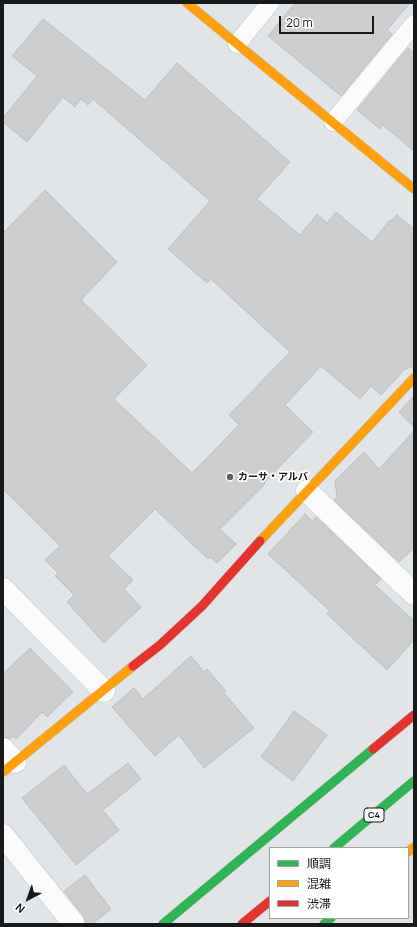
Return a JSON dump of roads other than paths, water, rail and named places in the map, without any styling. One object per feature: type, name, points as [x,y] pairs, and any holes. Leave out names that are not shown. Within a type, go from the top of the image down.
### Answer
[{"type":"main road","points":[[187,3],[414,189]]},
{"type":"main road","points":[[7,761],[104,691],[160,645],[202,606],[307,491],[414,378]]},
{"type":"main road","points":[[163,924],[414,715]]},
{"type":"main road","name":"C4","points":[[335,847],[414,781]]},
{"type":"main road","points":[[242,924],[269,902]]},
{"type":"street","points":[[307,491],[414,594]]},
{"type":"street","points":[[3,589],[104,691]]},
{"type":"street","points":[[3,835],[74,924]]},
{"type":"lane","points":[[237,44],[270,3]]},
{"type":"lane","points":[[333,122],[414,24]]},
{"type":"place","name":"カーサ・アルバ","points":[[230,477]]}]
